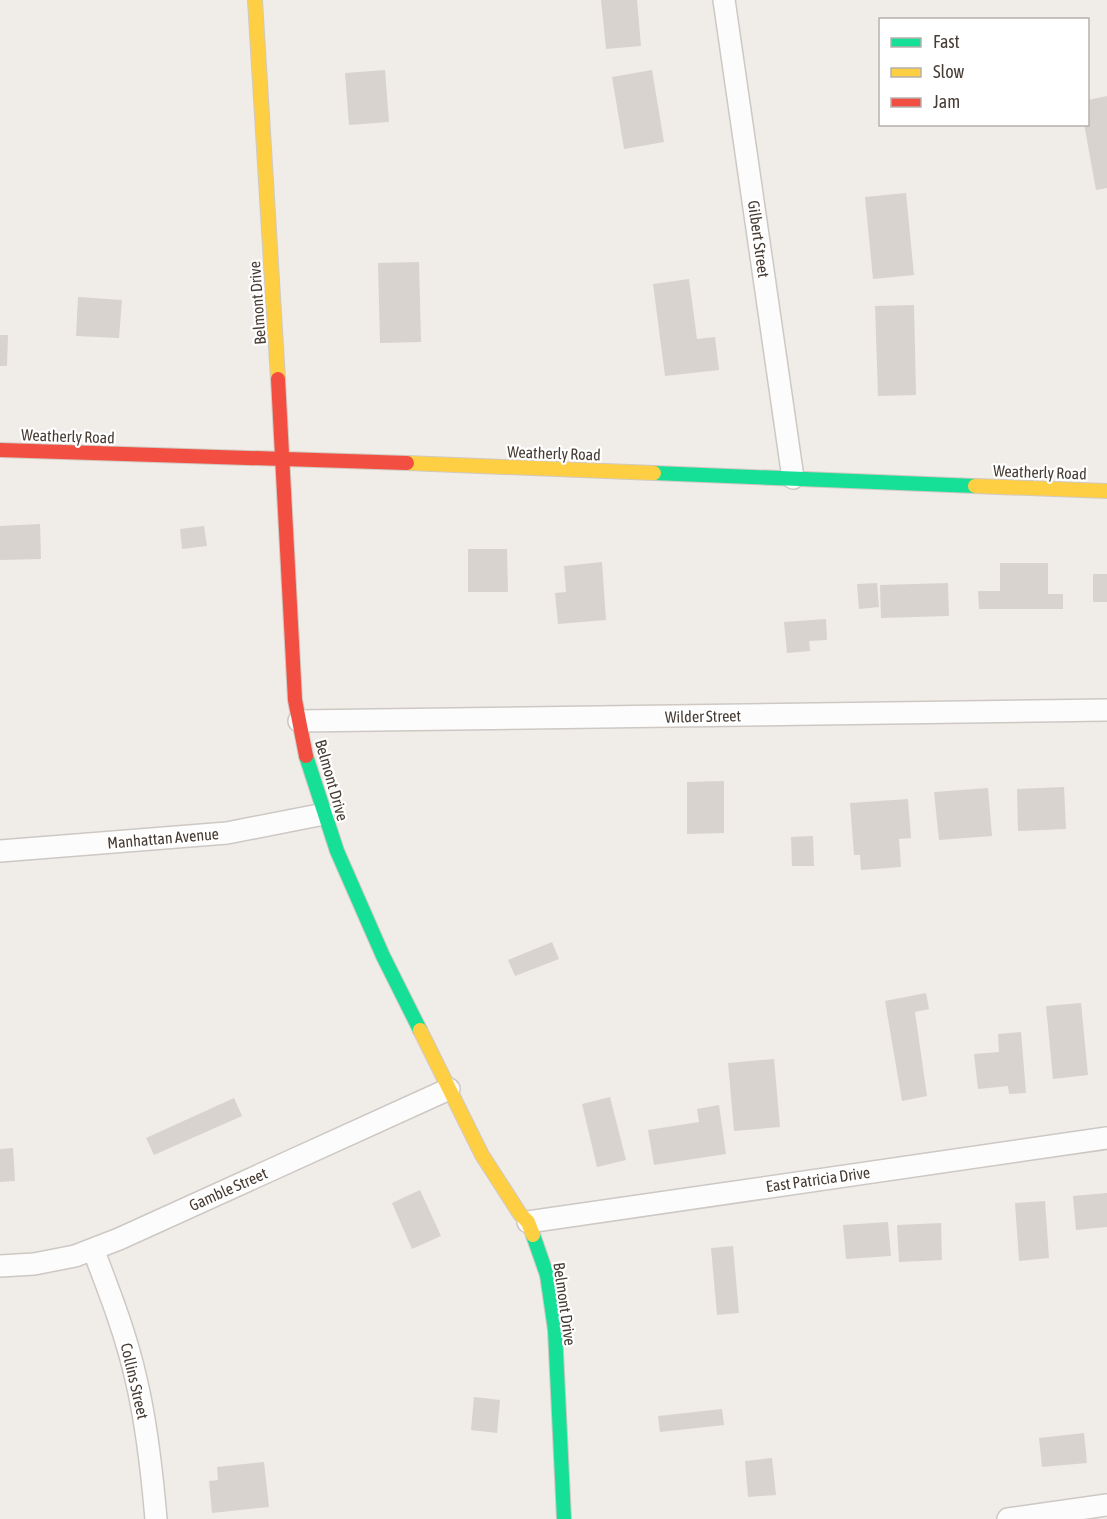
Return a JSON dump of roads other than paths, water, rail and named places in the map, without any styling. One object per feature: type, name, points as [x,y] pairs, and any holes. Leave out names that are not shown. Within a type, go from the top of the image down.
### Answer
[{"type":"street","points":[[244,0],[255,0]]},
{"type":"street","name":"Belmont Drive","points":[[255,0],[284,458],[295,700],[305,751],[337,851],[383,956],[482,1155],[520,1214],[528,1222],[547,1275],[555,1330],[564,1519]]},
{"type":"street","name":"Gilbert Street","points":[[724,0],[793,478]]},
{"type":"street","name":"Weatherly Road","points":[[0,450],[284,458],[1107,491]]},
{"type":"street","name":"Wilder Street","points":[[299,721],[1107,710]]},
{"type":"street","name":"Manhattan Avenue","points":[[0,851],[227,833],[324,814]]},
{"type":"street","name":"Gamble Street","points":[[0,1266],[34,1264],[75,1256],[119,1239],[449,1089]]},
{"type":"street","name":"East Patricia Drive","points":[[528,1222],[1107,1138]]},
{"type":"street","name":"Collins Street","points":[[93,1249],[120,1320],[136,1378],[150,1450],[156,1519]]},
{"type":"street","points":[[1008,1519],[1107,1505]]}]
